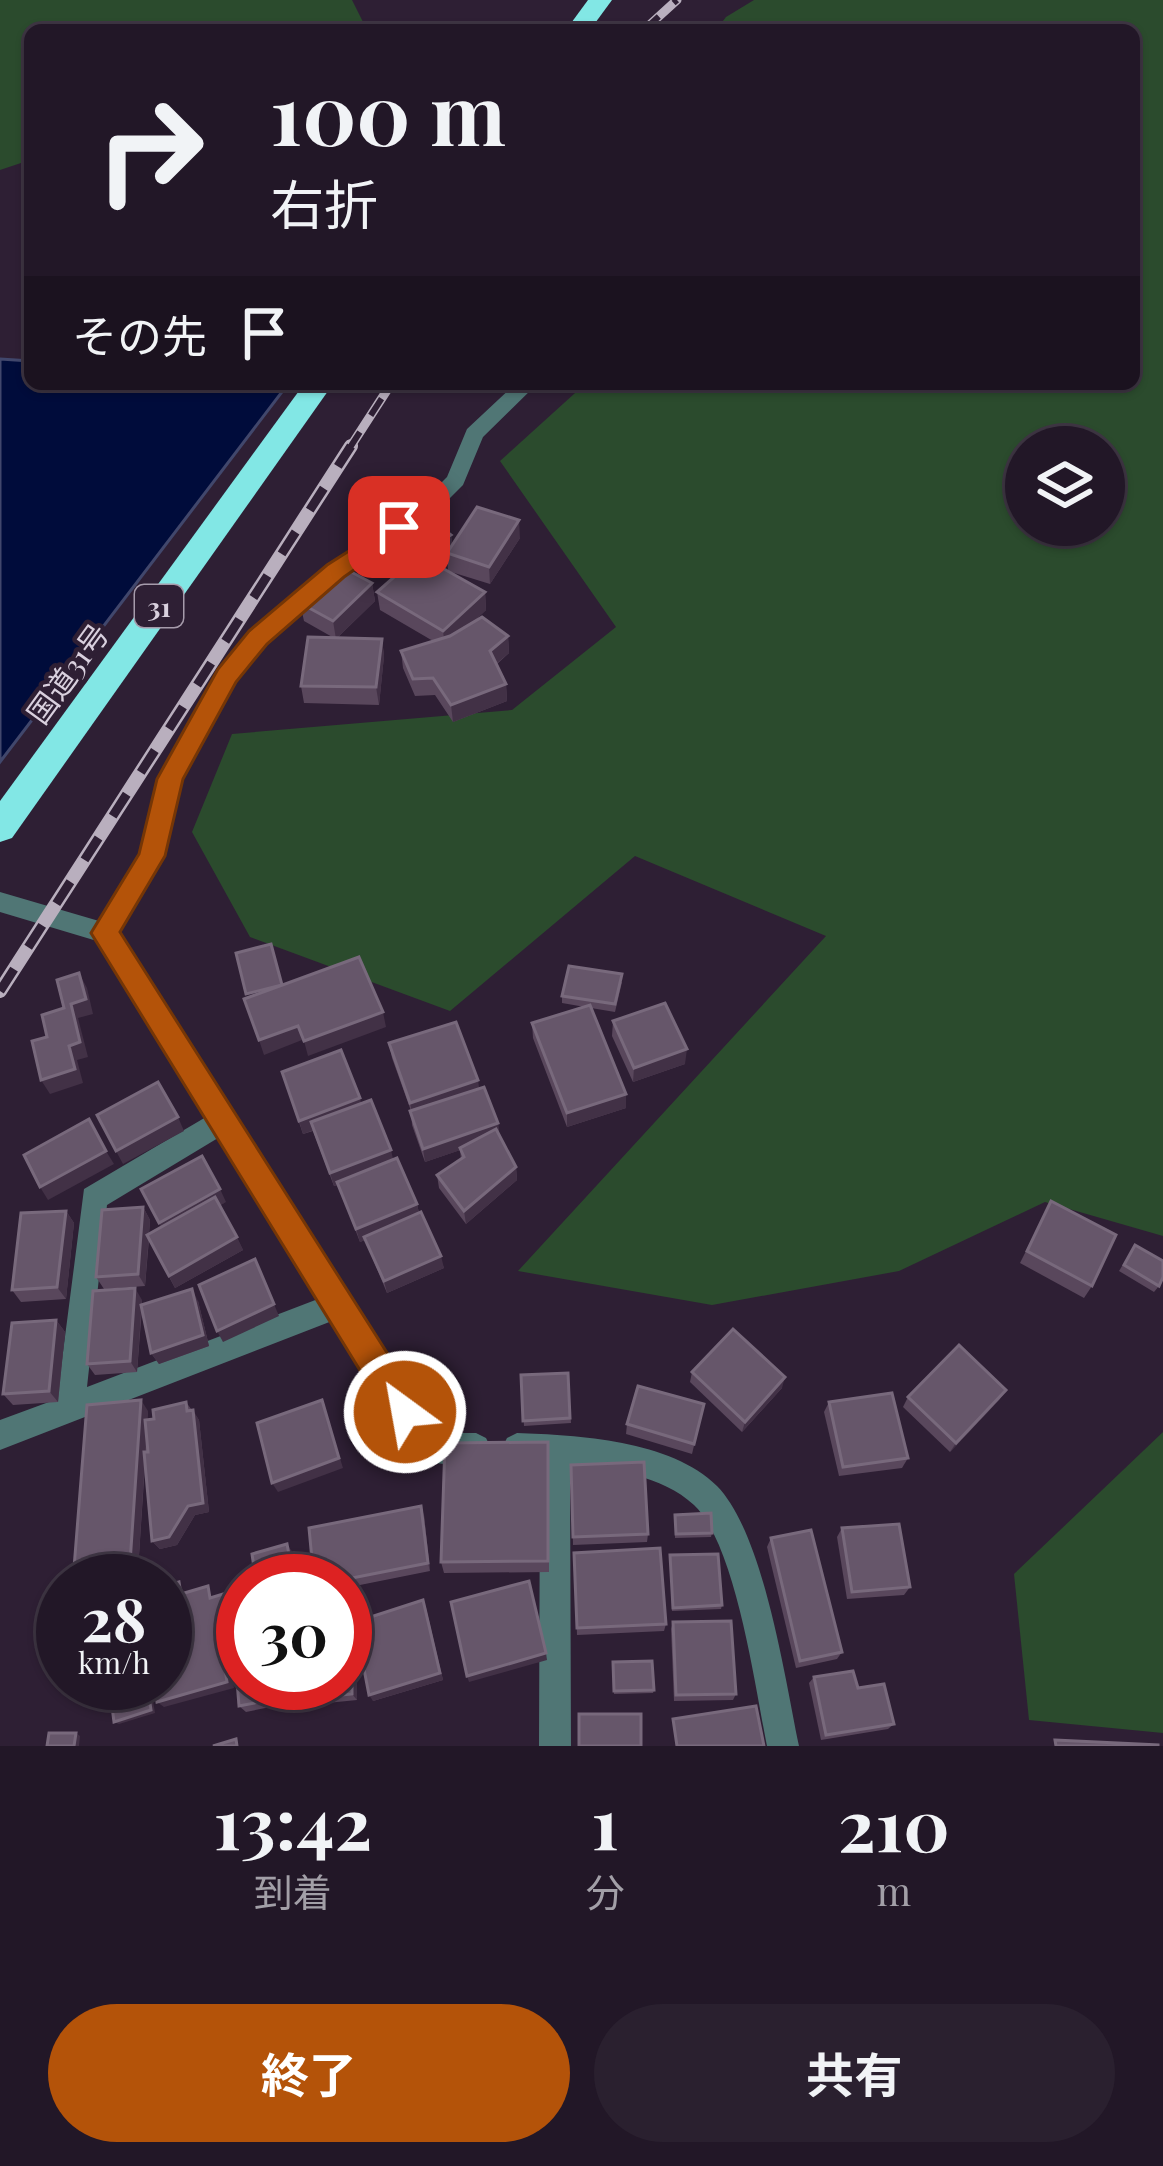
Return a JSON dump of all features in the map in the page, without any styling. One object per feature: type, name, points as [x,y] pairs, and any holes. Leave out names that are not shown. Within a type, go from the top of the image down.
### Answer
[{"type":"highway","name":"国道31号","points":[[0,828],[315,390]]},
{"type":"street","points":[[105,933],[152,856],[170,779],[226,676],[258,637],[335,571],[431,505],[457,480],[474,434],[521,390]]},
{"type":"street","points":[[0,902],[105,933],[427,1448],[555,1448],[647,1464],[706,1494],[741,1560],[783,1746]]},
{"type":"street","points":[[70,1408],[94,1198],[224,1121]]},
{"type":"street","points":[[0,1435],[338,1305]]},
{"type":"street","points":[[555,1448],[555,1746]]},
{"type":"green space","points":[[0,0],[352,0],[364,24],[24,24],[24,162],[0,170]]},
{"type":"green space","points":[[754,0],[1163,0],[1163,1236],[1045,1202],[899,1271],[712,1305],[518,1271],[826,936],[635,856],[450,1011],[250,937],[192,832],[232,734],[512,710],[616,627],[500,461],[578,390],[1140,390],[1140,24],[721,24]]},
{"type":"green space","points":[[1163,1432],[1163,1733],[1029,1720],[1014,1574]]},
{"type":"shaded area","points":[[0,359],[24,361],[24,390],[283,390],[0,762]]},
{"type":"building","points":[[477,507],[519,520],[489,567],[447,553]]},
{"type":"building","points":[[426,516],[451,535],[417,557],[393,538]]},
{"type":"building","points":[[419,555],[485,592],[443,631],[377,592]]},
{"type":"building","points":[[340,566],[372,583],[333,621],[300,603]]},
{"type":"building","points":[[482,617],[508,636],[490,651],[506,684],[451,705],[433,678],[413,679],[401,651],[450,636]]},
{"type":"building","points":[[308,637],[382,639],[376,687],[301,686]]},
{"type":"building","points":[[271,944],[282,985],[246,994],[236,953]]},
{"type":"building","points":[[359,957],[383,1012],[304,1041],[298,1026],[259,1040],[244,999]]},
{"type":"building","points":[[569,966],[622,974],[615,1004],[562,996]]},
{"type":"building","points":[[79,973],[86,999],[71,1004],[80,1042],[69,1046],[75,1069],[41,1080],[32,1041],[47,1037],[42,1015],[64,1008],[57,980]]},
{"type":"building","points":[[665,1003],[687,1049],[634,1068],[613,1021]]},
{"type":"building","points":[[590,1005],[626,1094],[567,1113],[532,1023]]},
{"type":"building","points":[[456,1022],[478,1080],[410,1103],[389,1043]]},
{"type":"building","points":[[341,1050],[360,1098],[299,1121],[282,1072]]},
{"type":"building","points":[[158,1082],[178,1117],[116,1151],[97,1115]]},
{"type":"building","points":[[484,1087],[498,1123],[423,1149],[410,1111]]},
{"type":"building","points":[[371,1100],[391,1150],[330,1173],[311,1122]]},
{"type":"building","points":[[89,1119],[106,1151],[40,1187],[24,1155]]},
{"type":"building","points":[[496,1129],[516,1167],[464,1211],[437,1175],[464,1157],[460,1148]]},
{"type":"building","points":[[202,1156],[220,1189],[159,1223],[141,1189]]},
{"type":"building","points":[[397,1158],[417,1204],[356,1229],[337,1182]]},
{"type":"building","points":[[215,1197],[237,1237],[169,1276],[147,1235]]},
{"type":"building","points":[[1051,1201],[1116,1235],[1092,1286],[1027,1251]]},
{"type":"building","points":[[143,1207],[138,1274],[96,1277],[102,1210]]},
{"type":"building","points":[[66,1211],[57,1287],[12,1290],[21,1213]]},
{"type":"building","points":[[421,1212],[441,1256],[384,1281],[364,1237]]},
{"type":"building","points":[[1135,1245],[1163,1261],[1159,1286],[1124,1265]]},
{"type":"building","points":[[255,1259],[274,1304],[217,1331],[199,1285]]},
{"type":"building","points":[[135,1288],[130,1361],[87,1364],[93,1291]]},
{"type":"building","points":[[192,1289],[203,1335],[151,1353],[141,1305]]},
{"type":"building","points":[[56,1320],[49,1391],[3,1394],[12,1323]]},
{"type":"building","points":[[733,1329],[785,1377],[745,1422],[692,1372]]},
{"type":"building","points":[[959,1345],[1006,1390],[956,1443],[908,1397]]},
{"type":"building","points":[[568,1373],[570,1418],[523,1421],[521,1375]]},
{"type":"building","points":[[638,1386],[704,1404],[694,1444],[627,1424]]},
{"type":"building","points":[[892,1393],[908,1458],[843,1467],[829,1402]]},
{"type":"building","points":[[141,1400],[131,1554],[75,1554],[87,1405]]},
{"type":"building","points":[[322,1400],[339,1458],[272,1483],[257,1423]]},
{"type":"building","points":[[186,1402],[187,1411],[193,1410],[203,1503],[188,1506],[169,1537],[152,1541],[145,1420],[154,1419],[153,1410]]},
{"type":"building","points":[[548,1442],[548,1561],[441,1562],[445,1443]]},
{"type":"building","points":[[644,1462],[648,1534],[573,1537],[571,1465]]},
{"type":"building","points":[[421,1506],[428,1563],[372,1574],[372,1554],[311,1554],[309,1528]]},
{"type":"building","points":[[711,1513],[712,1533],[676,1534],[675,1515]]},
{"type":"building","points":[[899,1524],[910,1587],[852,1592],[842,1528]]},
{"type":"building","points":[[811,1530],[842,1652],[800,1661],[771,1538]]},
{"type":"building","points":[[287,1544],[289,1554],[252,1554]]},
{"type":"building","points":[[660,1548],[666,1624],[577,1628],[574,1553]]},
{"type":"building","points":[[718,1554],[722,1605],[673,1608],[670,1555]]},
{"type":"building","points":[[529,1581],[546,1653],[467,1676],[451,1602]]},
{"type":"building","points":[[208,1586],[210,1598],[216,1596],[216,1685],[192,1692],[192,1591]]},
{"type":"building","points":[[423,1600],[440,1673],[372,1694],[372,1616]]},
{"type":"building","points":[[731,1621],[736,1694],[676,1695],[673,1622]]},
{"type":"building","points":[[652,1661],[654,1690],[614,1691],[613,1662]]},
{"type":"building","points":[[853,1671],[858,1688],[884,1684],[894,1724],[826,1735],[814,1677]]},
{"type":"building","points":[[756,1706],[764,1746],[677,1746],[673,1719]]},
{"type":"building","points":[[112,1710],[151,1710],[114,1722]]},
{"type":"building","points":[[579,1714],[641,1714],[641,1746],[579,1746]]},
{"type":"building","points":[[49,1733],[76,1733],[74,1746],[47,1746]]},
{"type":"building","points":[[1055,1740],[1158,1745],[1158,1746],[1056,1746]]},
{"type":"railway","points":[[651,24],[677,0]]},
{"type":"railway","points":[[349,449],[387,390]]},
{"type":"railway","points":[[0,991],[351,446]]},
{"type":"route","points":[[399,527],[335,571],[258,637],[226,676],[170,779],[152,856],[105,933],[405,1412]]}]
